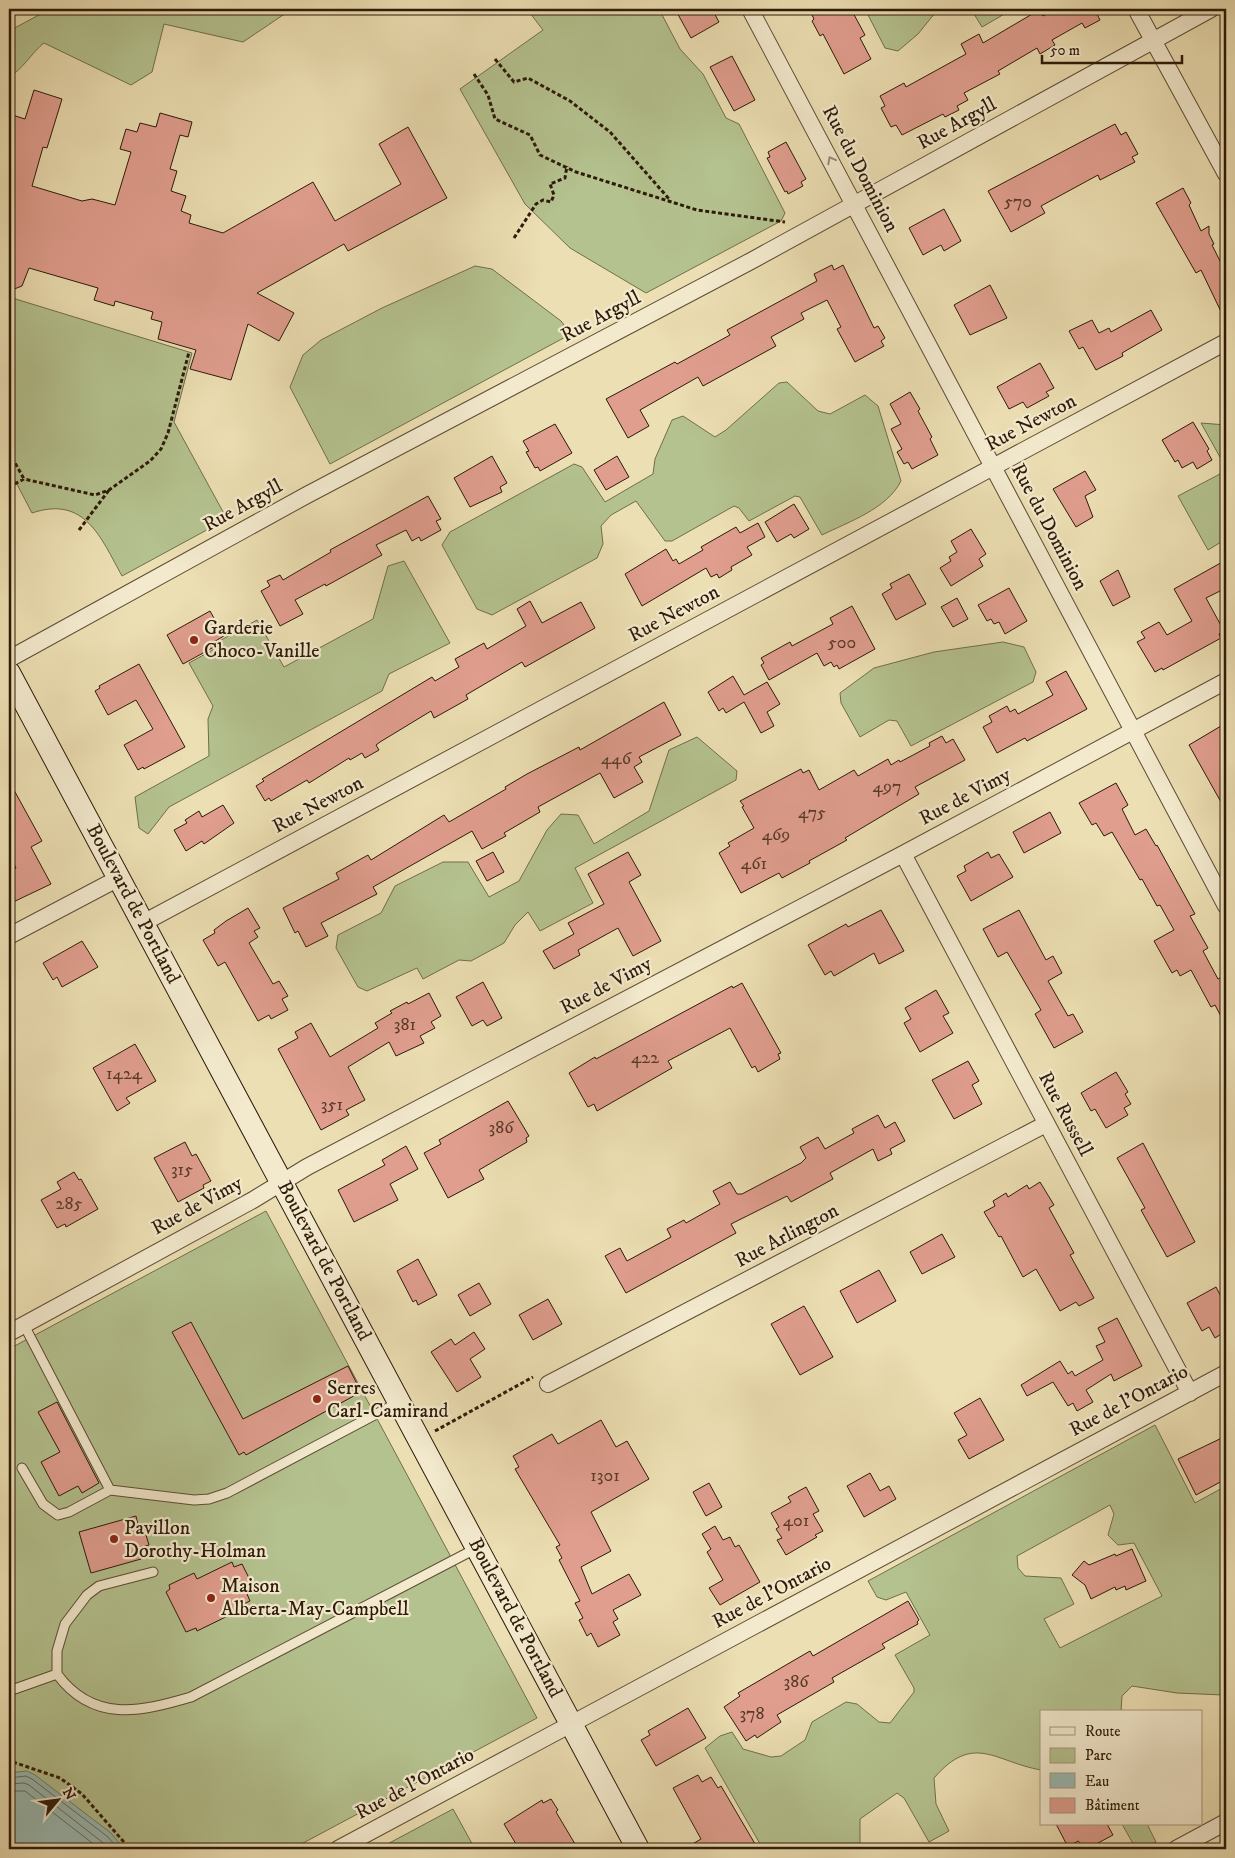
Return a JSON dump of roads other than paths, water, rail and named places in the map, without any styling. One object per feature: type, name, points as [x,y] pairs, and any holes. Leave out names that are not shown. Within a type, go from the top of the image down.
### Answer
[{"type":"main road","name":"Boulevard de Portland","points":[[9,673],[638,1849]]},
{"type":"street","name":"Rue du Dominion","points":[[750,9],[1226,906]]},
{"type":"street","points":[[1136,9],[1226,174]]},
{"type":"street","name":"Rue Argyll","points":[[9,659],[307,495],[799,234],[1211,9]]},
{"type":"street","name":"Rue Newton","points":[[143,923],[1226,342]]},
{"type":"street","name":"Rue de Vimy","points":[[9,1333],[324,1158],[903,854],[1226,681]]},
{"type":"street","name":"Rue Russell","points":[[903,854],[1190,1393]]},
{"type":"street","points":[[9,936],[119,878]]},
{"type":"street","name":"Rue Arlington","points":[[548,1384],[1046,1124]]},
{"type":"street","name":"Rue de l'Ontario","points":[[338,1849],[1226,1373]]},
{"type":"street","points":[[1176,1849],[1226,1822]]},
{"type":"lane","points":[[24,1325],[110,1490]]},
{"type":"lane","points":[[22,1468],[43,1504],[58,1515],[69,1512],[110,1490],[194,1500],[209,1499],[227,1493],[399,1402]]},
{"type":"lane","points":[[153,1572],[99,1586],[87,1594],[65,1624],[57,1651],[57,1674],[68,1689],[99,1708],[125,1711],[160,1706],[191,1696],[229,1679],[477,1548]]},
{"type":"lane","points":[[9,1691],[57,1674]]},
{"type":"water","points":[[27,1771],[35,1775],[111,1833],[124,1849],[9,1849],[9,1773]]},
{"type":"place","name":"Garderie Choco-Vanille","points":[[194,640]]},
{"type":"place","name":"Serres Carl-Camirand","points":[[317,1399]]},
{"type":"place","name":"Pavillon Dorothy-Holman","points":[[114,1539]]},
{"type":"place","name":"Maison Alberta-May-Campbell","points":[[211,1598]]}]
